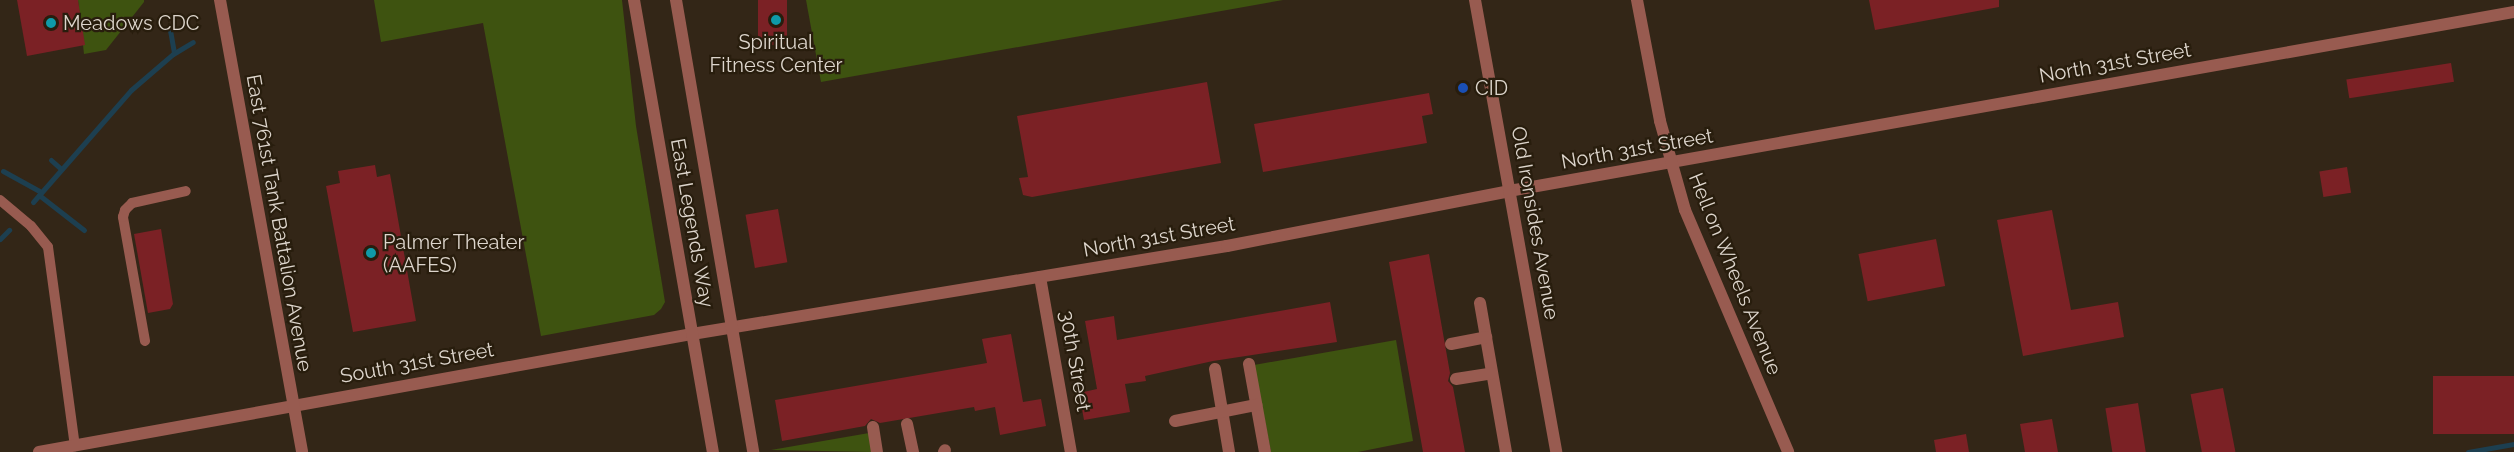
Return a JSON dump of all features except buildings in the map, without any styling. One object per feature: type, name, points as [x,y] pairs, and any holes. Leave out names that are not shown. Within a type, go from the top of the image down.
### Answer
[{"type":"street","name":"East 761st Tank Battalion Avenue","points":[[220,0],[302,452]]},
{"type":"street","name":"East Legends Way","points":[[634,0],[713,452]]},
{"type":"street","name":"East Legends Way","points":[[676,0],[730,328],[753,452]]},
{"type":"street","name":"Old Ironsides Avenue","points":[[1475,0],[1556,452]]},
{"type":"street","name":"Hell on Wheels Avenue","points":[[1637,0],[1670,163],[1685,210],[1788,452]]},
{"type":"street","name":"North 31st Street","points":[[730,328],[1227,246],[1509,191],[2514,12]]},
{"type":"street","name":"30th Street","points":[[1040,277],[1071,452]]},
{"type":"street","points":[[1480,303],[1506,452]]},
{"type":"street","name":"South 31st Street","points":[[39,452],[730,328]]},
{"type":"street","points":[[1451,344],[1486,338]]},
{"type":"street","points":[[1249,364],[1265,452]]},
{"type":"street","points":[[1215,369],[1229,452]]},
{"type":"street","points":[[1456,379],[1492,373]]},
{"type":"street","points":[[1175,421],[1256,405]]},
{"type":"street","points":[[907,424],[912,452]]},
{"type":"street","points":[[873,427],[877,452]]},
{"type":"lane","points":[[145,341],[123,217],[132,203],[186,191]]},
{"type":"lane","points":[[0,200],[31,226],[48,247],[75,446]]},
{"type":"green space","points":[[78,0],[144,0],[144,2],[106,50],[84,54]]},
{"type":"green space","points":[[374,0],[622,0],[636,126],[665,302],[661,309],[654,315],[541,336],[483,23],[381,42]]},
{"type":"green space","points":[[806,0],[1283,0],[821,82]]},
{"type":"green space","points":[[1396,340],[1413,441],[1358,452],[1271,452],[1254,365]]},
{"type":"green space","points":[[869,433],[872,452],[771,450]]},
{"type":"waterway","points":[[170,30],[174,52]]},
{"type":"waterway","points":[[33,202],[131,90],[173,54],[193,42]]},
{"type":"waterway","points":[[51,160],[61,169]]},
{"type":"waterway","points":[[3,171],[41,192]]},
{"type":"waterway","points":[[39,195],[84,230]]},
{"type":"waterway","points":[[0,239],[9,230]]},
{"type":"waterway","points":[[2468,452],[2514,444]]},
{"type":"place","name":"Spiritual Fitness Center","points":[[776,20]]},
{"type":"place","name":"Meadows CDC","points":[[51,23]]},
{"type":"place","name":"CID","points":[[1463,88]]},
{"type":"place","name":"Palmer Theater (AAFES)","points":[[371,253]]}]
